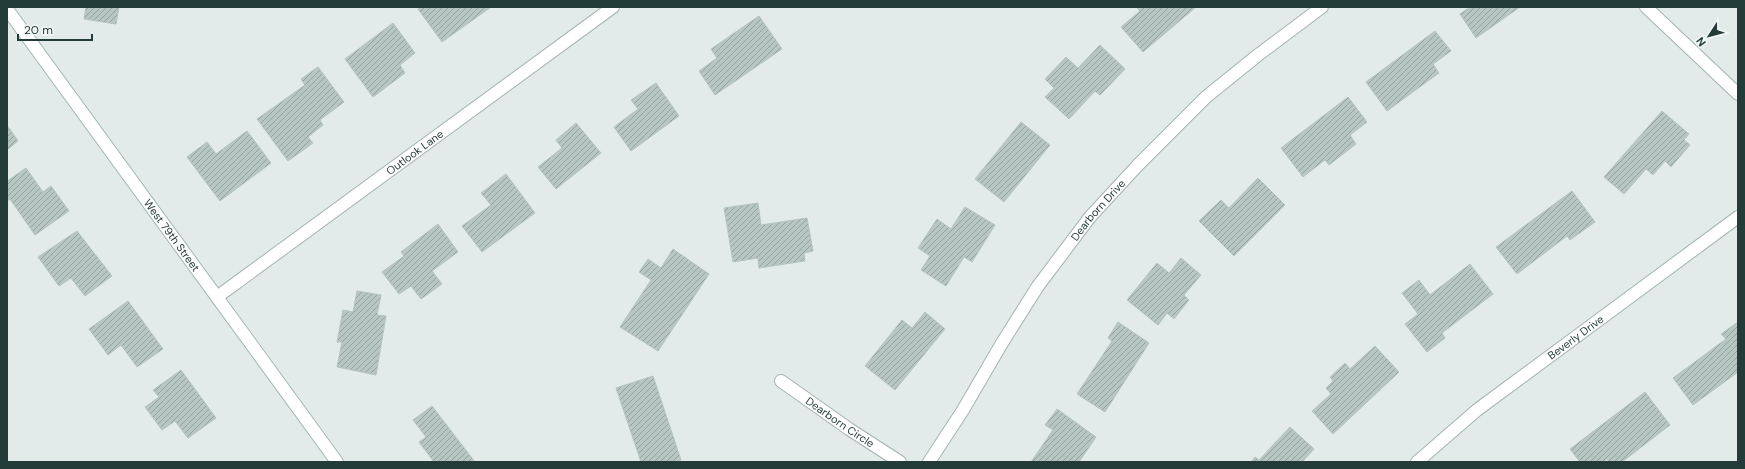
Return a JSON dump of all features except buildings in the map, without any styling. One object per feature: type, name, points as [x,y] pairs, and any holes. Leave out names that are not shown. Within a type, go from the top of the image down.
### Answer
[{"type":"street","name":"Outlook Lane","points":[[217,297],[613,7]]},
{"type":"street","name":"Dearborn Drive","points":[[929,462],[963,410],[1002,343],[1038,286],[1090,217],[1138,165],[1206,97],[1258,55],[1322,7]]},
{"type":"street","points":[[1646,7],[1738,94]]},
{"type":"street","name":"West 79th Street","points":[[7,9],[337,462]]},
{"type":"street","name":"Beverly Drive","points":[[1417,462],[1477,410],[1738,217]]},
{"type":"street","name":"Dearborn Circle","points":[[781,381],[849,429],[900,462]]}]
